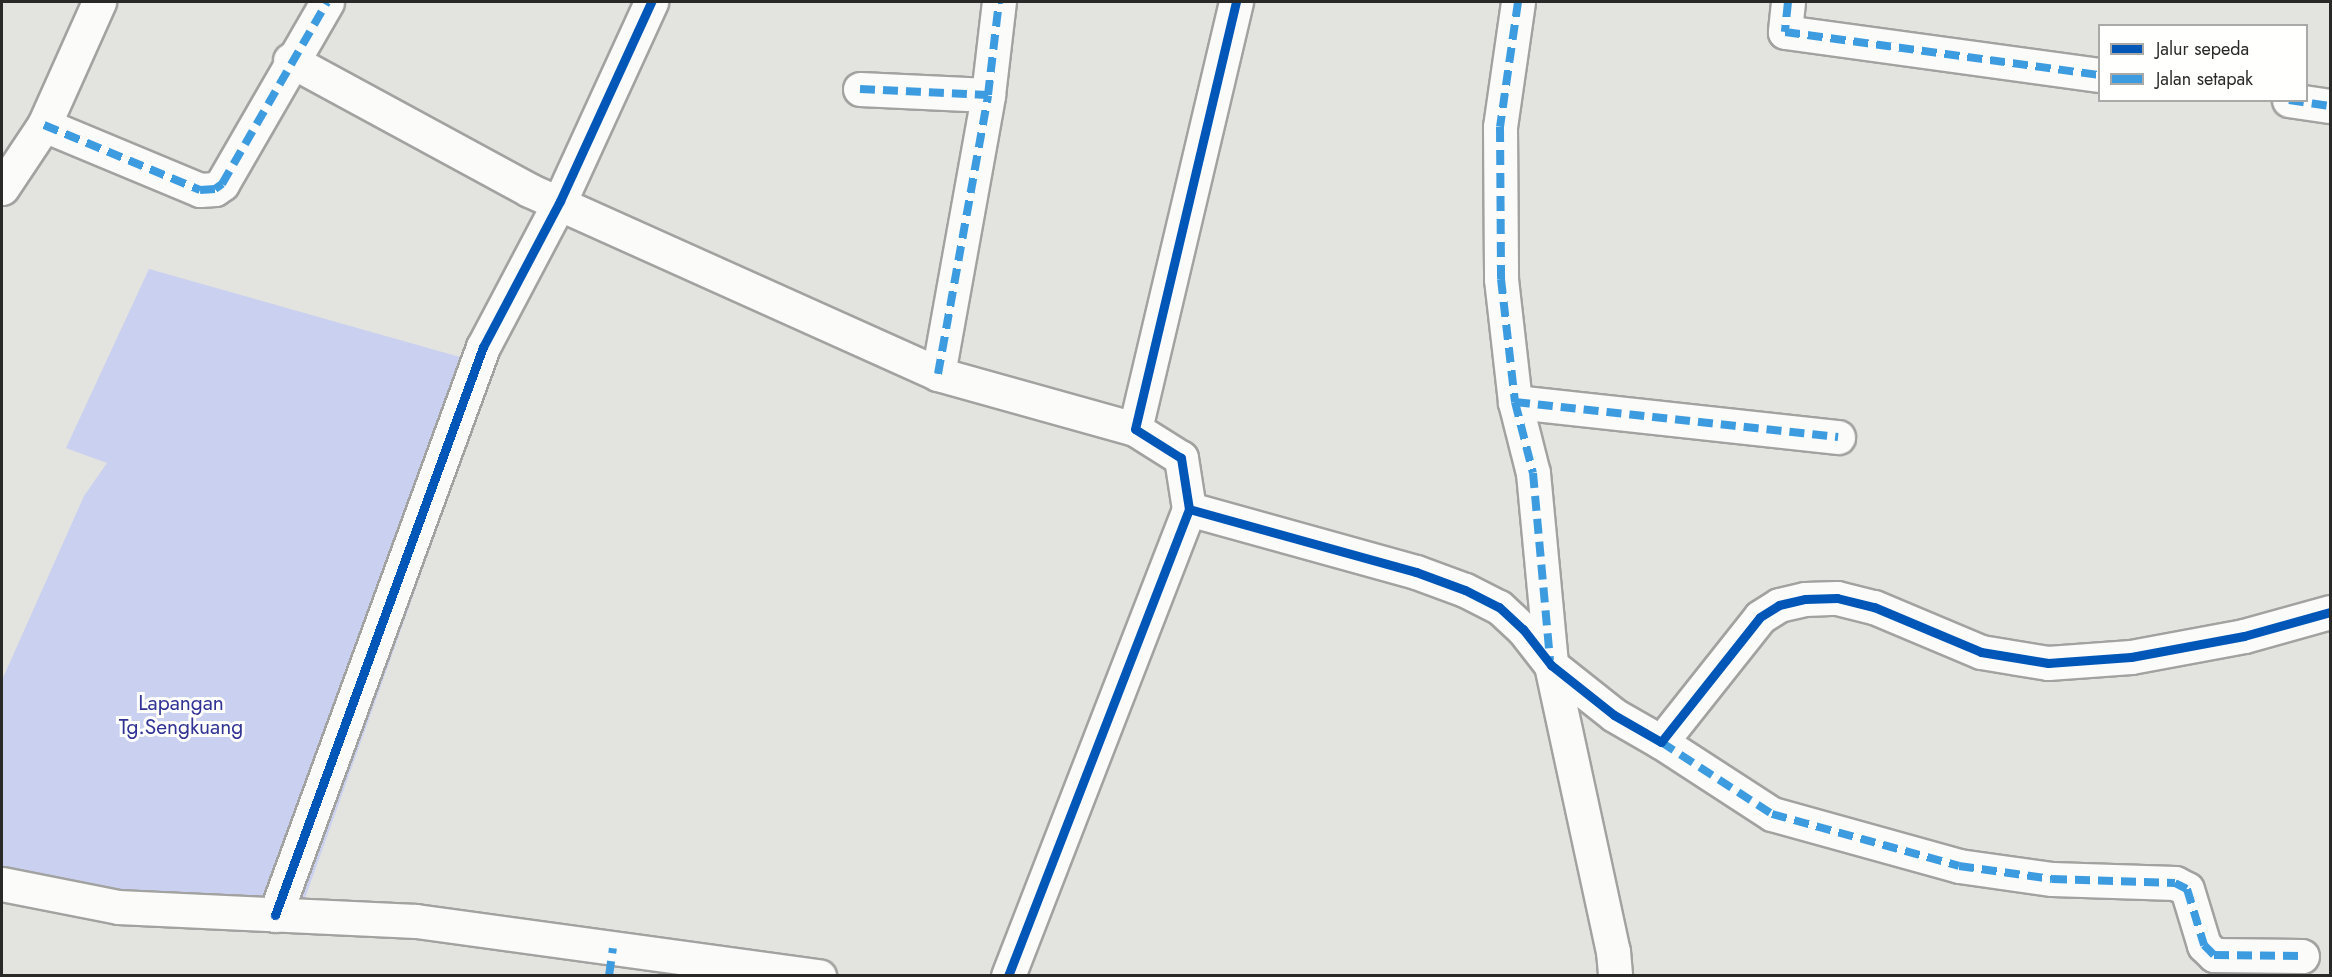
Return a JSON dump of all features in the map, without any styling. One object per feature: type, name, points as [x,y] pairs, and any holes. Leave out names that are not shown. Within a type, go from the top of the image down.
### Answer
[{"type":"street","points":[[2,188],[44,125],[99,2]]},
{"type":"street","points":[[44,125],[208,190],[222,184],[290,60],[327,2]]},
{"type":"street","points":[[275,915],[483,347],[560,201],[651,2]]},
{"type":"street","points":[[938,374],[988,95],[999,2]]},
{"type":"street","points":[[1135,429],[1236,2]]},
{"type":"street","points":[[1518,2],[1500,127],[1502,279],[1515,402],[1533,473],[1551,665],[1613,951],[1615,975]]},
{"type":"street","points":[[1788,2],[1785,32],[2098,75]]},
{"type":"street","points":[[290,60],[529,190],[560,201],[938,374],[1135,429],[1181,458],[1189,509],[1008,975]]},
{"type":"street","points":[[860,89],[988,95]]},
{"type":"street","points":[[2303,102],[2331,106]]},
{"type":"street","points":[[1515,402],[1838,437]]},
{"type":"street","points":[[1189,509],[1416,572],[1465,590],[1499,607],[1523,629],[1551,665],[1614,715],[1661,742],[1772,814],[1959,866],[2052,879],[2175,883],[2187,889],[2204,945],[2214,955],[2302,956]]},
{"type":"street","points":[[1661,742],[1760,617],[1779,605],[1805,599],[1837,598],[1874,607],[1981,652],[2048,663],[2131,657],[2244,636],[2331,612]]},
{"type":"street","points":[[2,884],[118,907],[416,921],[611,962],[819,975]]},
{"type":"green space","name":"Lapangan Tg.Sengkuang","points":[[149,269],[495,367],[305,898],[131,896],[2,867],[2,680],[84,496],[107,463],[66,448]]},
{"type":"marked path","points":[[44,125],[200,190],[215,189],[222,184],[327,2]]},
{"type":"marked path","points":[[860,89],[988,95],[999,2]]},
{"type":"marked path","points":[[1518,2],[1500,127],[1501,279],[1515,402],[1533,473],[1550,660]]},
{"type":"marked path","points":[[1788,2],[1785,32],[2098,75]]},
{"type":"marked path","points":[[938,374],[988,95]]},
{"type":"marked path","points":[[2303,102],[2330,106]]},
{"type":"marked path","points":[[1515,402],[1838,437]]},
{"type":"marked path","points":[[1661,742],[1772,814],[1959,866],[2052,879],[2175,883],[2187,889],[2204,945],[2214,955],[2302,956]]},
{"type":"marked path","points":[[609,976],[613,948]]},
{"type":"cycle path","points":[[275,915],[483,347],[560,201],[651,2]]},
{"type":"cycle path","points":[[1008,976],[1189,509],[1181,458],[1135,429],[1236,2]]},
{"type":"cycle path","points":[[1189,509],[1416,572],[1465,590],[1499,607],[1523,629],[1551,665],[1614,715],[1661,742],[1760,617],[1779,605],[1805,599],[1837,598],[1874,607],[1981,652],[2048,663],[2131,657],[2244,636],[2330,612]]}]
